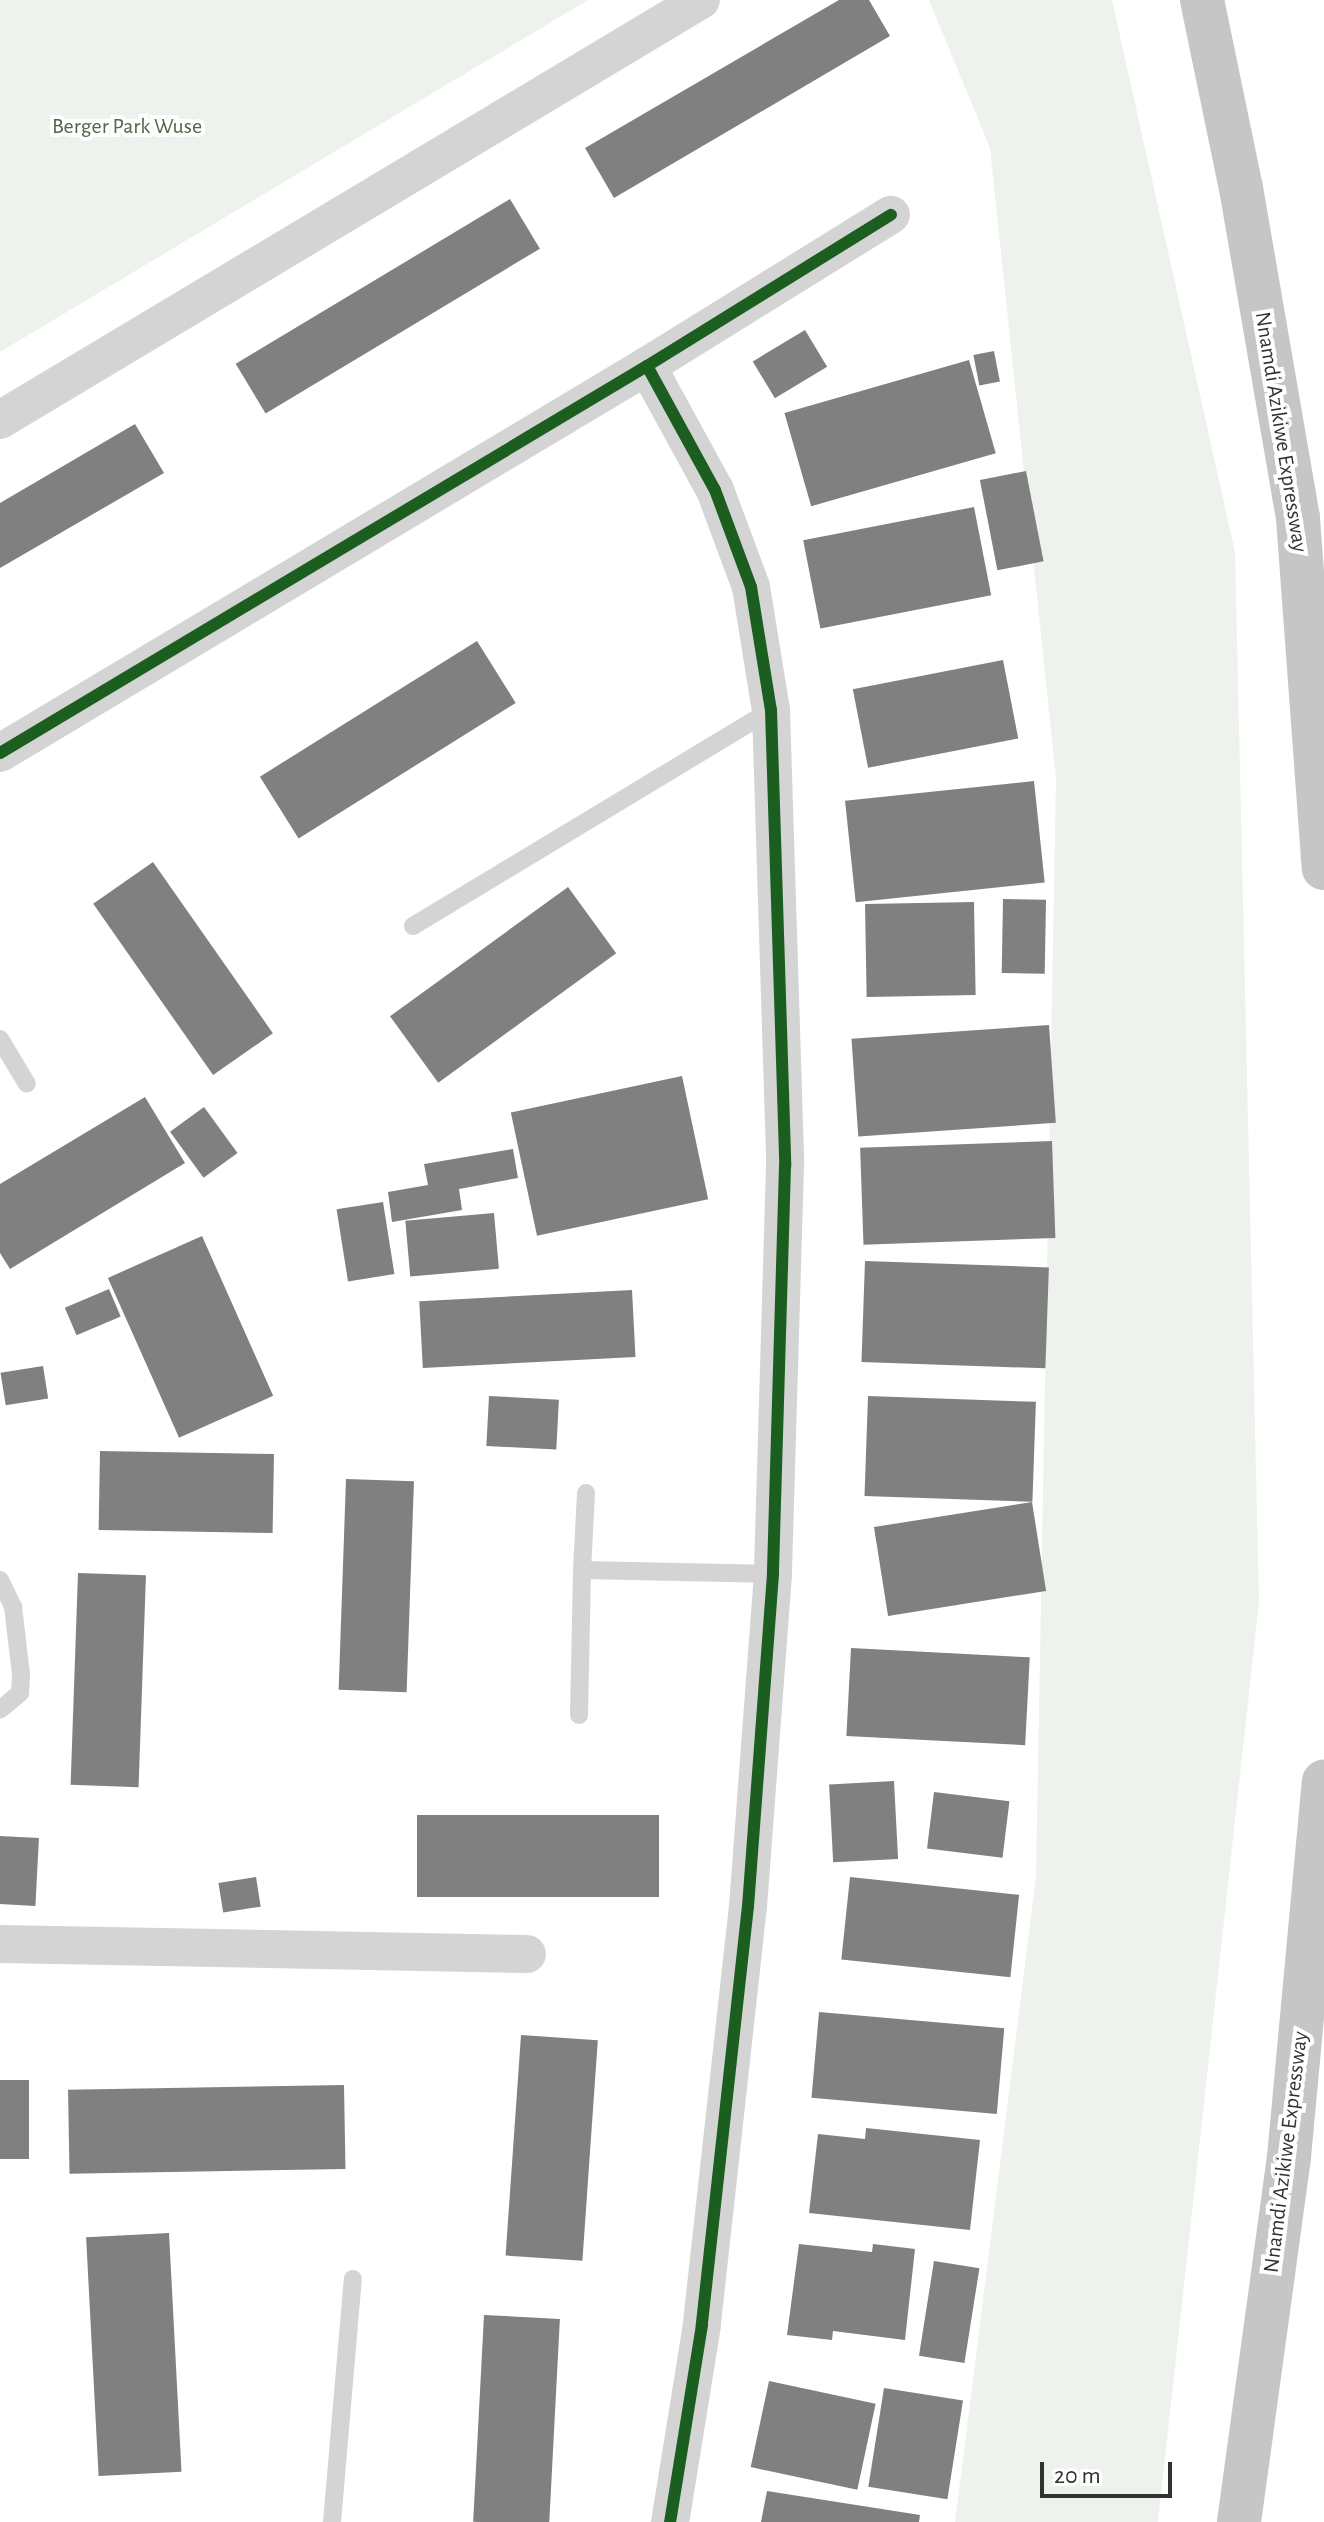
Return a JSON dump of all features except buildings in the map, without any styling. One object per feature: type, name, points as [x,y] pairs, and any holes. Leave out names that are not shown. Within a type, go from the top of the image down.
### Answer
[{"type":"highway","name":"Nnamdi Azikiwe Expressway","points":[[1202,0],[1241,188],[1298,518],[1324,868]]},
{"type":"highway","name":"Nnamdi Azikiwe Expressway","points":[[1239,2522],[1289,2157],[1324,1782]]},
{"type":"street","points":[[0,420],[701,0]]},
{"type":"street","points":[[0,753],[647,366],[891,215]]},
{"type":"street","points":[[647,366],[715,490],[751,587],[771,710],[785,1166],[773,1574],[748,1906],[702,2325],[670,2522]]},
{"type":"street","points":[[0,1944],[527,1954]]},
{"type":"lane","points":[[413,926],[771,710]]},
{"type":"lane","points":[[0,1039],[27,1084]]},
{"type":"lane","points":[[579,1715],[586,1493]]},
{"type":"lane","points":[[582,1570],[773,1574]]},
{"type":"lane","points":[[0,1580],[20,1693],[0,1710]]},
{"type":"lane","points":[[332,2522],[353,2279]]},
{"type":"green space","name":"Berger Park Wuse","points":[[0,0],[588,0],[0,352]]},
{"type":"green space","points":[[929,0],[1112,0],[1235,552],[1259,1602],[1158,2522],[955,2522],[1036,1876],[1056,778],[990,148]]},
{"type":"cycle path","points":[[0,753],[647,366],[891,215]]},
{"type":"cycle path","points":[[647,366],[715,490],[751,587],[771,710],[785,1166],[773,1574],[748,1906],[702,2325],[670,2522]]}]
